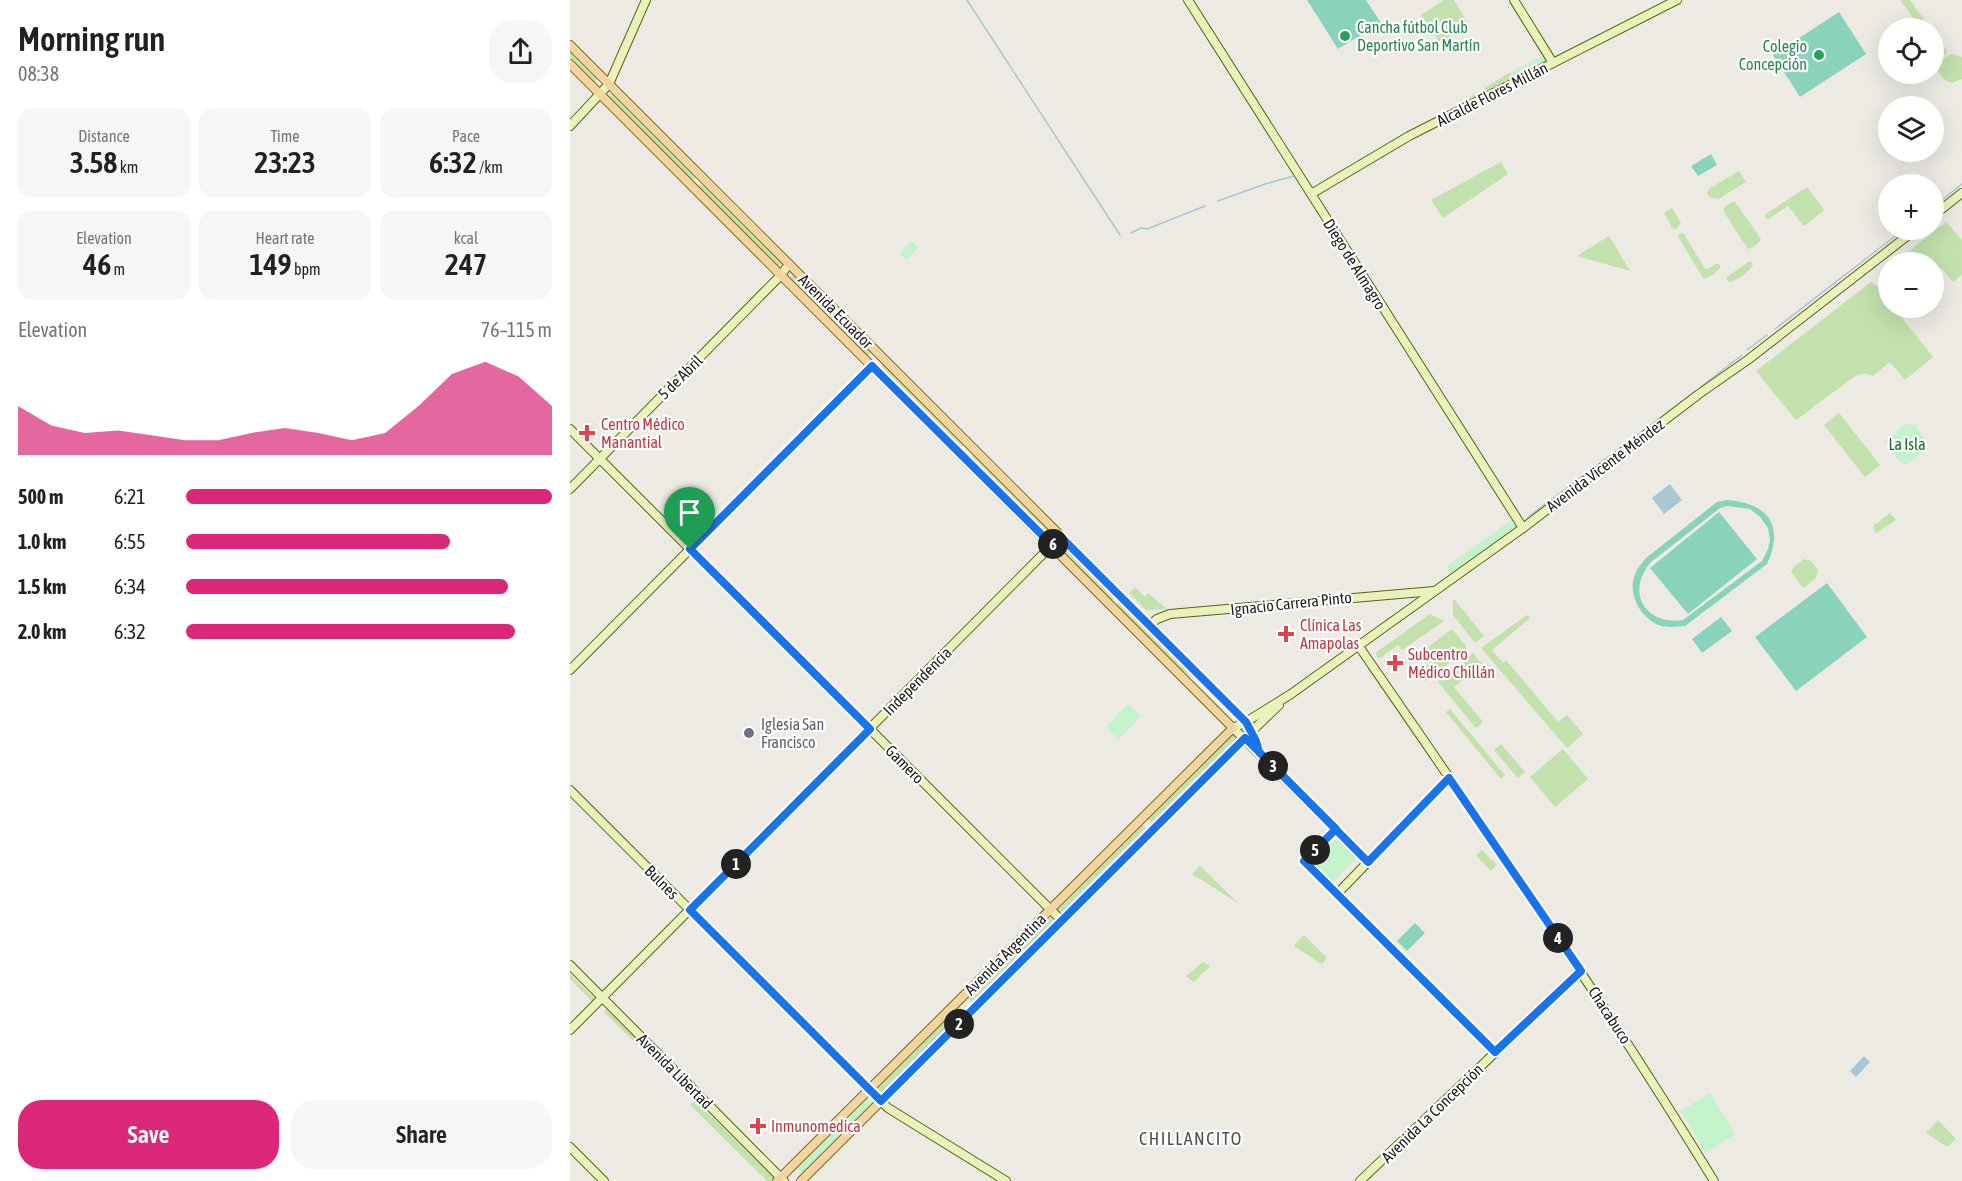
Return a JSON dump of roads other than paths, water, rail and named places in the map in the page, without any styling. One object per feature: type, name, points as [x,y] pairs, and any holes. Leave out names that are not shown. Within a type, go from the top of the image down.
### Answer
[{"type":"main road","name":"Avenida Ecuador","points":[[570,45],[1150,625],[1246,722],[1252,731]]},
{"type":"main road","name":"Avenida Ecuador","points":[[570,64],[1233,728]]},
{"type":"main road","points":[[691,185],[698,182],[710,185]]},
{"type":"main road","points":[[868,363],[867,352],[874,349]]},
{"type":"main road","name":"Avenida Argentina","points":[[781,1180],[1233,728]]},
{"type":"main road","name":"Avenida Vicente Méndez","points":[[1245,738],[1252,731]]},
{"type":"main road","name":"Avenida Argentina","points":[[801,1181],[1245,738]]},
{"type":"street","points":[[570,126],[609,84],[646,0]]},
{"type":"street","name":"Diego de Almagro","points":[[1188,0],[1523,528]]},
{"type":"street","points":[[1514,0],[1553,63]]},
{"type":"street","name":"Alcalde Flores Millán","points":[[1311,194],[1399,141],[1677,0]]},
{"type":"street","points":[[1944,207],[1962,193]]},
{"type":"street","name":"Avenida Vicente Méndez","points":[[1233,728],[1291,694],[1523,528],[1699,394],[1749,359],[1902,240]]},
{"type":"street","name":"5 de Abril","points":[[570,489],[781,275],[789,264]]},
{"type":"street","points":[[570,670],[690,549],[868,363]]},
{"type":"street","name":"Gamero","points":[[570,429],[1062,921]]},
{"type":"street","name":"Independencia","points":[[570,1030],[1060,536]]},
{"type":"street","name":"Ignacio Carrera Pinto","points":[[1150,625],[1157,619],[1170,614],[1435,591]]},
{"type":"street","name":"Chacabuco","points":[[1358,645],[1581,971],[1642,1063],[1714,1181]]},
{"type":"street","name":"Avenida Vicente Méndez","points":[[1252,731],[1291,694]]},
{"type":"street","name":"Avenida Ecuador","points":[[1233,728],[1368,862]]},
{"type":"street","points":[[1252,731],[1259,752]]},
{"type":"street","points":[[1337,894],[1449,778]]},
{"type":"street","name":"Bulnes","points":[[570,790],[881,1101],[896,1114],[1006,1181]]},
{"type":"street","points":[[1336,829],[1304,861],[1495,1052]]},
{"type":"street","name":"Avenida Libertad","points":[[570,966],[781,1180]]},
{"type":"street","name":"Avenida La Concepción","points":[[1360,1181],[1581,971]]},
{"type":"street","points":[[570,1147],[604,1181]]},
{"type":"water","points":[[1670,484],[1682,500],[1664,514],[1652,498]]},
{"type":"water","points":[[1864,1056],[1870,1062],[1856,1077],[1850,1071]]},
{"type":"waterway","points":[[967,0],[1120,235]]},
{"type":"waterway","points":[[1218,201],[1294,176]]},
{"type":"waterway","points":[[1944,198],[1962,184]]},
{"type":"waterway","points":[[1131,233],[1205,206]]},
{"type":"waterway","points":[[1775,329],[1890,240]]},
{"type":"waterway","points":[[1747,350],[1767,335]]},
{"type":"waterway","points":[[1702,386],[1742,355]]},
{"type":"waterway","points":[[1528,517],[1692,394]]},
{"type":"place","name":"Cancha fútbol Club Deportivo San Martín","points":[[1345,36]]},
{"type":"place","name":"Colegio Concepción","points":[[1819,55]]},
{"type":"place","name":"Centro Médico Manantial","points":[[587,433]]},
{"type":"place","name":"Clínica Las Amapolas","points":[[1286,634]]},
{"type":"place","name":"Subcentro Médico Chillán","points":[[1395,663]]},
{"type":"place","name":"Iglesia San Francisco","points":[[749,733]]},
{"type":"place","name":"Inmunomedica","points":[[758,1126]]},
{"type":"district","name":"CHILLANCITO","points":[[1191,1139]]},
{"type":"park label","name":"La Isla","points":[[1907,444]]}]
